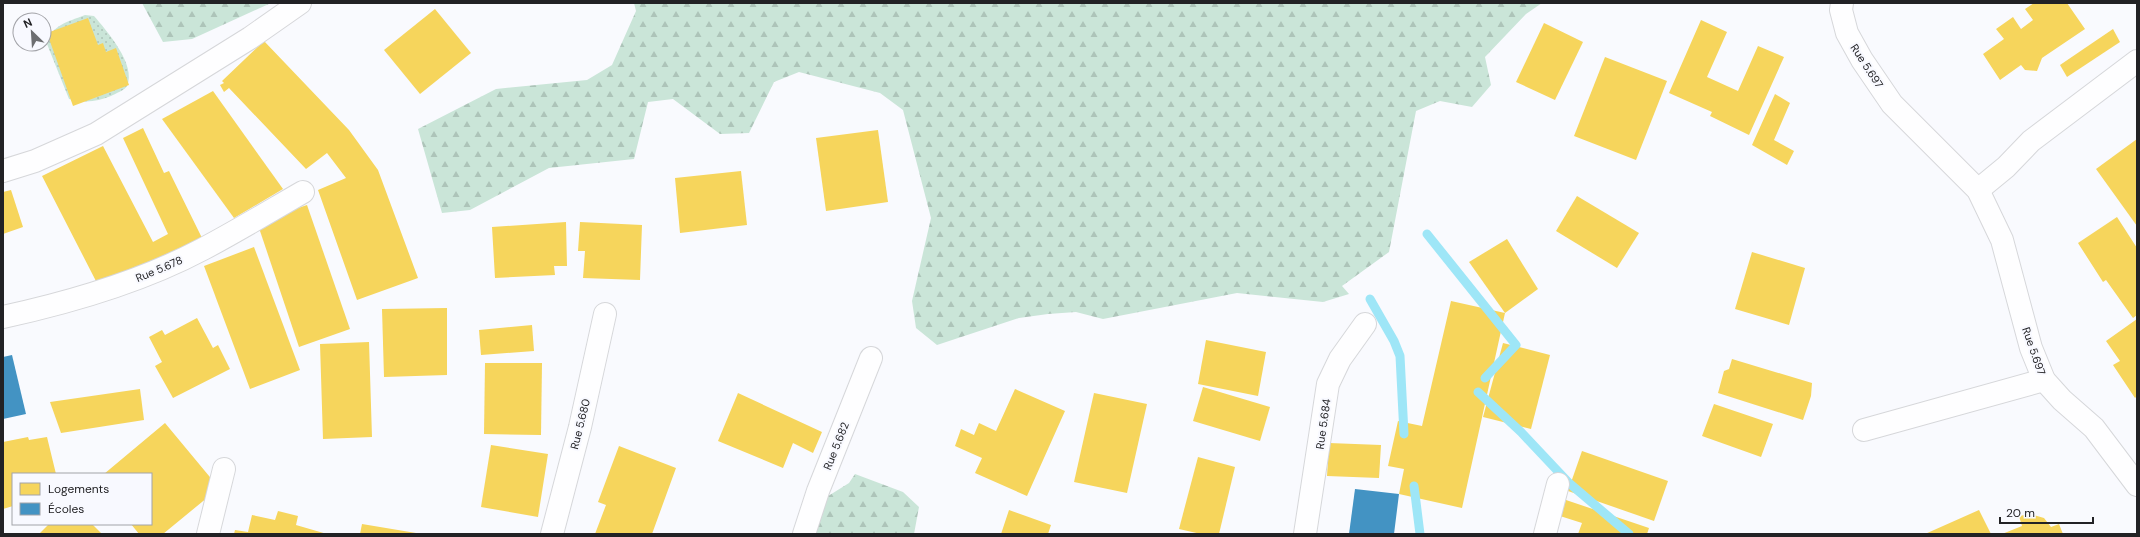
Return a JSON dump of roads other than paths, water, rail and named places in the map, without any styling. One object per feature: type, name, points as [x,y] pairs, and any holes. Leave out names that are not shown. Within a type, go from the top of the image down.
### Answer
[{"type":"street","points":[[3,170],[35,161],[96,134],[250,38],[300,3]]},
{"type":"street","name":"Rue 5.697","points":[[1842,3],[1841,10],[1847,34],[1862,60],[1892,104],[1978,190],[2002,240],[2031,348],[2044,380],[2062,400],[2094,428],[2137,485]]},
{"type":"street","points":[[1978,190],[2006,167],[2031,141],[2137,61]]},
{"type":"street","name":"Rue 5.678","points":[[3,317],[84,297],[144,276],[203,249],[303,192]]},
{"type":"street","name":"Rue 5.680","points":[[552,534],[580,427],[605,314]]},
{"type":"street","name":"Rue 5.684","points":[[1305,534],[1328,384],[1340,359],[1365,324]]},
{"type":"street","name":"Rue 5.682","points":[[804,534],[818,491],[871,358]]},
{"type":"street","points":[[1864,430],[2044,380]]},
{"type":"street","points":[[208,534],[224,469]]},
{"type":"street","points":[[1545,534],[1558,484]]},
{"type":"waterway","points":[[1427,234],[1516,345],[1485,378]]},
{"type":"waterway","points":[[1370,299],[1394,341],[1400,356],[1404,434]]},
{"type":"waterway","points":[[1478,392],[1521,432],[1569,483],[1629,534]]},
{"type":"waterway","points":[[1414,486],[1420,534]]}]
